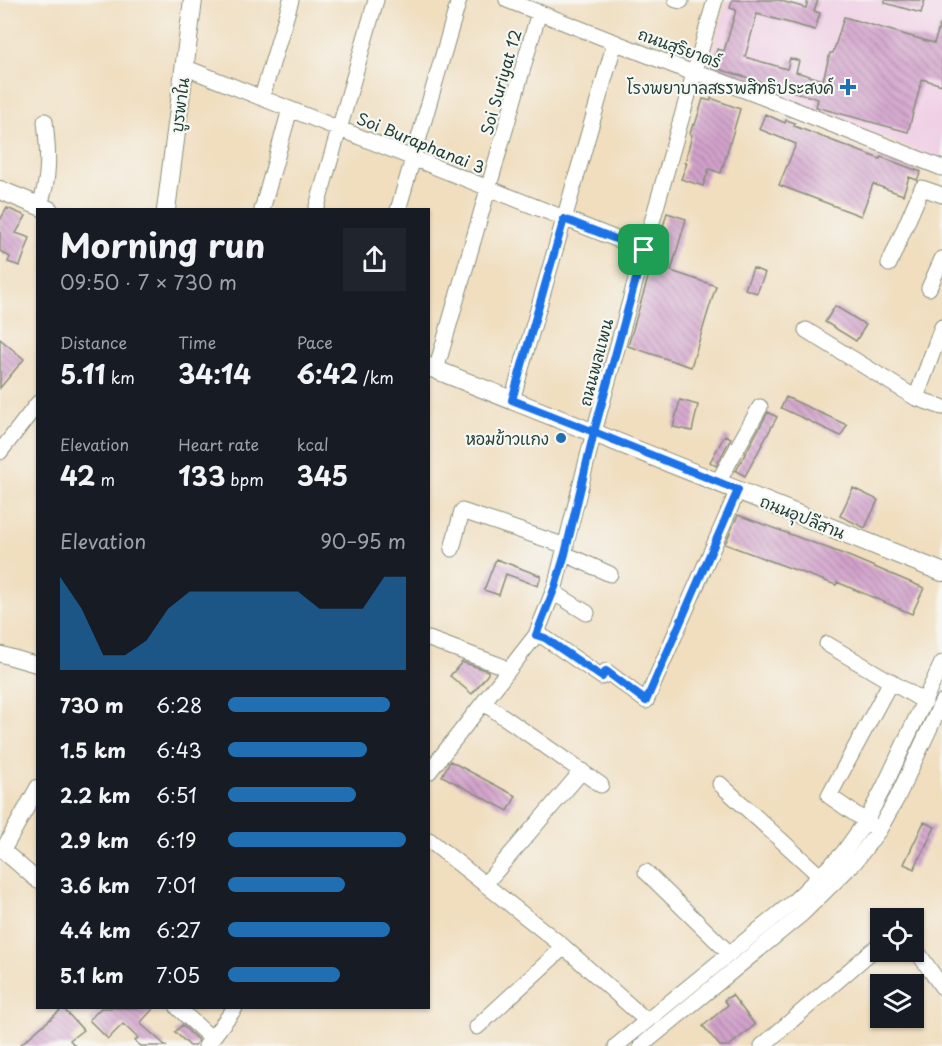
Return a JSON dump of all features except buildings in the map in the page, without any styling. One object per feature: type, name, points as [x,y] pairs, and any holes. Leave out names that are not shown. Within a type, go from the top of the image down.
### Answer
[{"type":"main road","name":"บูรพาใน","points":[[166,208],[193,0]]},
{"type":"main road","points":[[1,193],[44,208]]},
{"type":"main road","name":"ถนนอุปลีสาน","points":[[432,368],[942,572]]},
{"type":"street","points":[[262,97],[291,0]]},
{"type":"street","points":[[317,208],[376,0]]},
{"type":"street","points":[[399,208],[459,0]]},
{"type":"street","name":"ถนนสุริยาตร์","points":[[507,0],[942,168]]},
{"type":"street","name":"ถนนพลแพน","points":[[430,771],[536,635],[553,592],[644,250],[716,0]]},
{"type":"street","name":"Soi Suriyat 12","points":[[432,368],[488,189],[539,12]]},
{"type":"street","points":[[512,400],[615,42]]},
{"type":"street","name":"Soi Buraphanai 3","points":[[184,67],[644,250]]},
{"type":"street","points":[[263,208],[290,109]]},
{"type":"street","points":[[44,208],[48,164],[45,121]]},
{"type":"street","points":[[888,264],[922,188],[942,195]]},
{"type":"street","points":[[929,288],[942,259]]},
{"type":"street","points":[[916,398],[942,327]]},
{"type":"street","points":[[806,330],[916,398],[942,407]]},
{"type":"street","points":[[0,453],[36,407]]},
{"type":"street","points":[[718,483],[760,407]]},
{"type":"street","points":[[536,635],[545,638],[602,677],[606,671],[646,701],[738,490]]},
{"type":"street","points":[[452,549],[462,511],[566,550],[610,574]]},
{"type":"street","points":[[553,592],[587,613]]},
{"type":"street","points":[[430,639],[499,665],[508,671]]},
{"type":"street","points":[[827,644],[925,702]]},
{"type":"street","points":[[1,656],[36,665]]},
{"type":"street","points":[[616,1046],[793,902],[843,853],[866,821],[942,663]]},
{"type":"street","points":[[879,830],[829,796],[891,681]]},
{"type":"street","points":[[641,1046],[802,914],[855,862],[879,830],[897,798],[938,722],[942,702]]},
{"type":"street","points":[[484,703],[601,785]]},
{"type":"street","points":[[486,883],[582,771]]},
{"type":"street","points":[[720,784],[820,876]]},
{"type":"street","points":[[36,790],[2,849],[36,879]]},
{"type":"street","points":[[430,841],[564,946],[647,1021]]},
{"type":"street","points":[[646,872],[729,953]]},
{"type":"street","points":[[477,1027],[564,946]]},
{"type":"street","points":[[762,1046],[870,953]]},
{"type":"street","points":[[924,961],[942,987]]},
{"type":"street","points":[[179,1009],[209,1042],[234,1009]]},
{"type":"shaded area","name":"โรงพยาบาลสรรพสิทธิประสงค์","points":[[727,0],[942,0],[942,161],[707,69]]},
{"type":"place","name":"โรงพยาบาลสรรพสิทธิประสงค์","points":[[848,87]]},
{"type":"place","name":"หอมข้าวแกง","points":[[561,438]]},
{"type":"route","points":[[644,250],[564,219],[512,400],[594,432],[565,554],[536,635],[545,638],[602,677],[606,671],[646,701],[738,490],[594,432],[644,250]]}]
